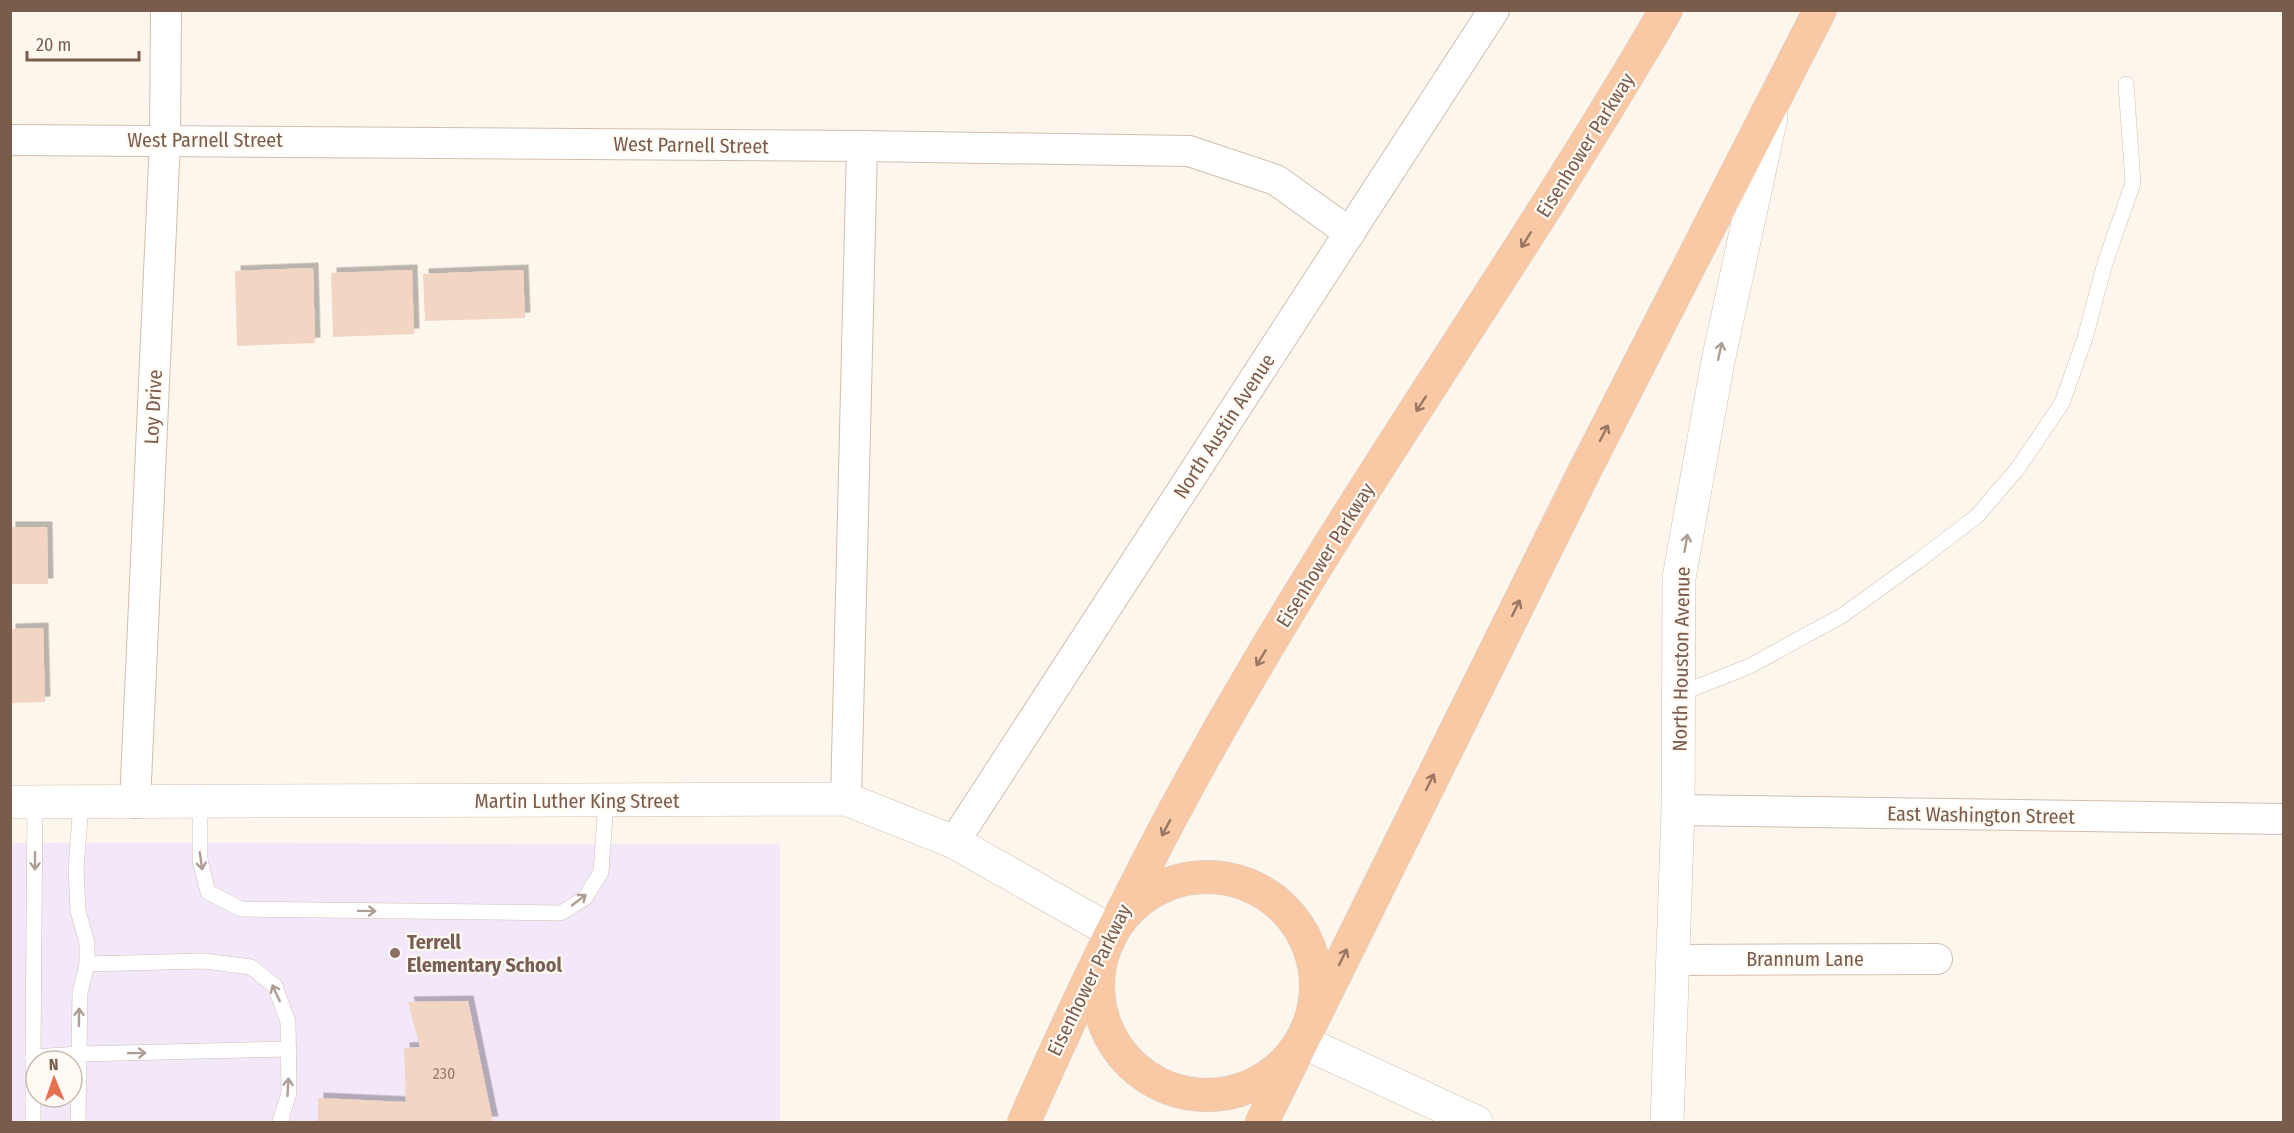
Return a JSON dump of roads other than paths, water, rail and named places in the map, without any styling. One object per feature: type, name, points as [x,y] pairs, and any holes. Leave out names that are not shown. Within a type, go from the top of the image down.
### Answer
[{"type":"highway","name":"Eisenhower Parkway","points":[[1024,1122],[1111,931],[1254,669],[1319,563],[1522,247],[1625,81],[1666,10]]},
{"type":"highway","points":[[1262,1122],[1584,472],[1820,10]]},
{"type":"highway","points":[[1195,876],[1230,878],[1262,891],[1289,913],[1308,942],[1311,953],[1316,975],[1314,1010],[1301,1041],[1276,1070],[1243,1089],[1206,1095],[1168,1088],[1135,1070],[1111,1040],[1098,1004],[1098,966],[1111,931],[1133,904],[1162,886],[1195,876]]},
{"type":"street","name":"Loy Drive","points":[[135,803],[165,140],[166,10]]},
{"type":"street","name":"North Austin Avenue","points":[[954,842],[1494,10]]},
{"type":"street","name":"North Houston Avenue","points":[[1667,1122],[1678,810],[1679,578],[1718,361],[1776,97]]},
{"type":"street","name":"West Parnell Street","points":[[10,140],[862,146],[1189,151],[1276,180],[1350,233]]},
{"type":"street","points":[[846,799],[862,146]]},
{"type":"street","name":"Martin Luther King Street","points":[[23,802],[846,799],[954,842],[1111,931]]},
{"type":"street","name":"East Washington Street","points":[[1678,810],[2283,819]]},
{"type":"street","name":"Brannum Lane","points":[[1674,960],[1937,959]]},
{"type":"street","points":[[1301,1041],[1476,1122]]},
{"type":"lane","points":[[1679,693],[1750,666],[1843,615],[1977,516],[2019,468],[2062,403],[2085,338],[2105,263],[2133,183],[2126,84]]},
{"type":"lane","points":[[200,803],[200,860],[208,892],[240,909],[561,913],[585,898],[601,872],[606,801]]},
{"type":"lane","points":[[23,802],[33,1049]]},
{"type":"lane","points":[[79,1049],[80,993],[87,964],[87,943],[78,910],[77,878],[81,803]]},
{"type":"lane","points":[[87,964],[204,962],[251,967],[275,986],[288,1022],[289,1049],[289,1093],[280,1122]]},
{"type":"lane","points":[[84,1054],[289,1049]]},
{"type":"place","name":"Terrell Elementary School","points":[[395,953]]}]
